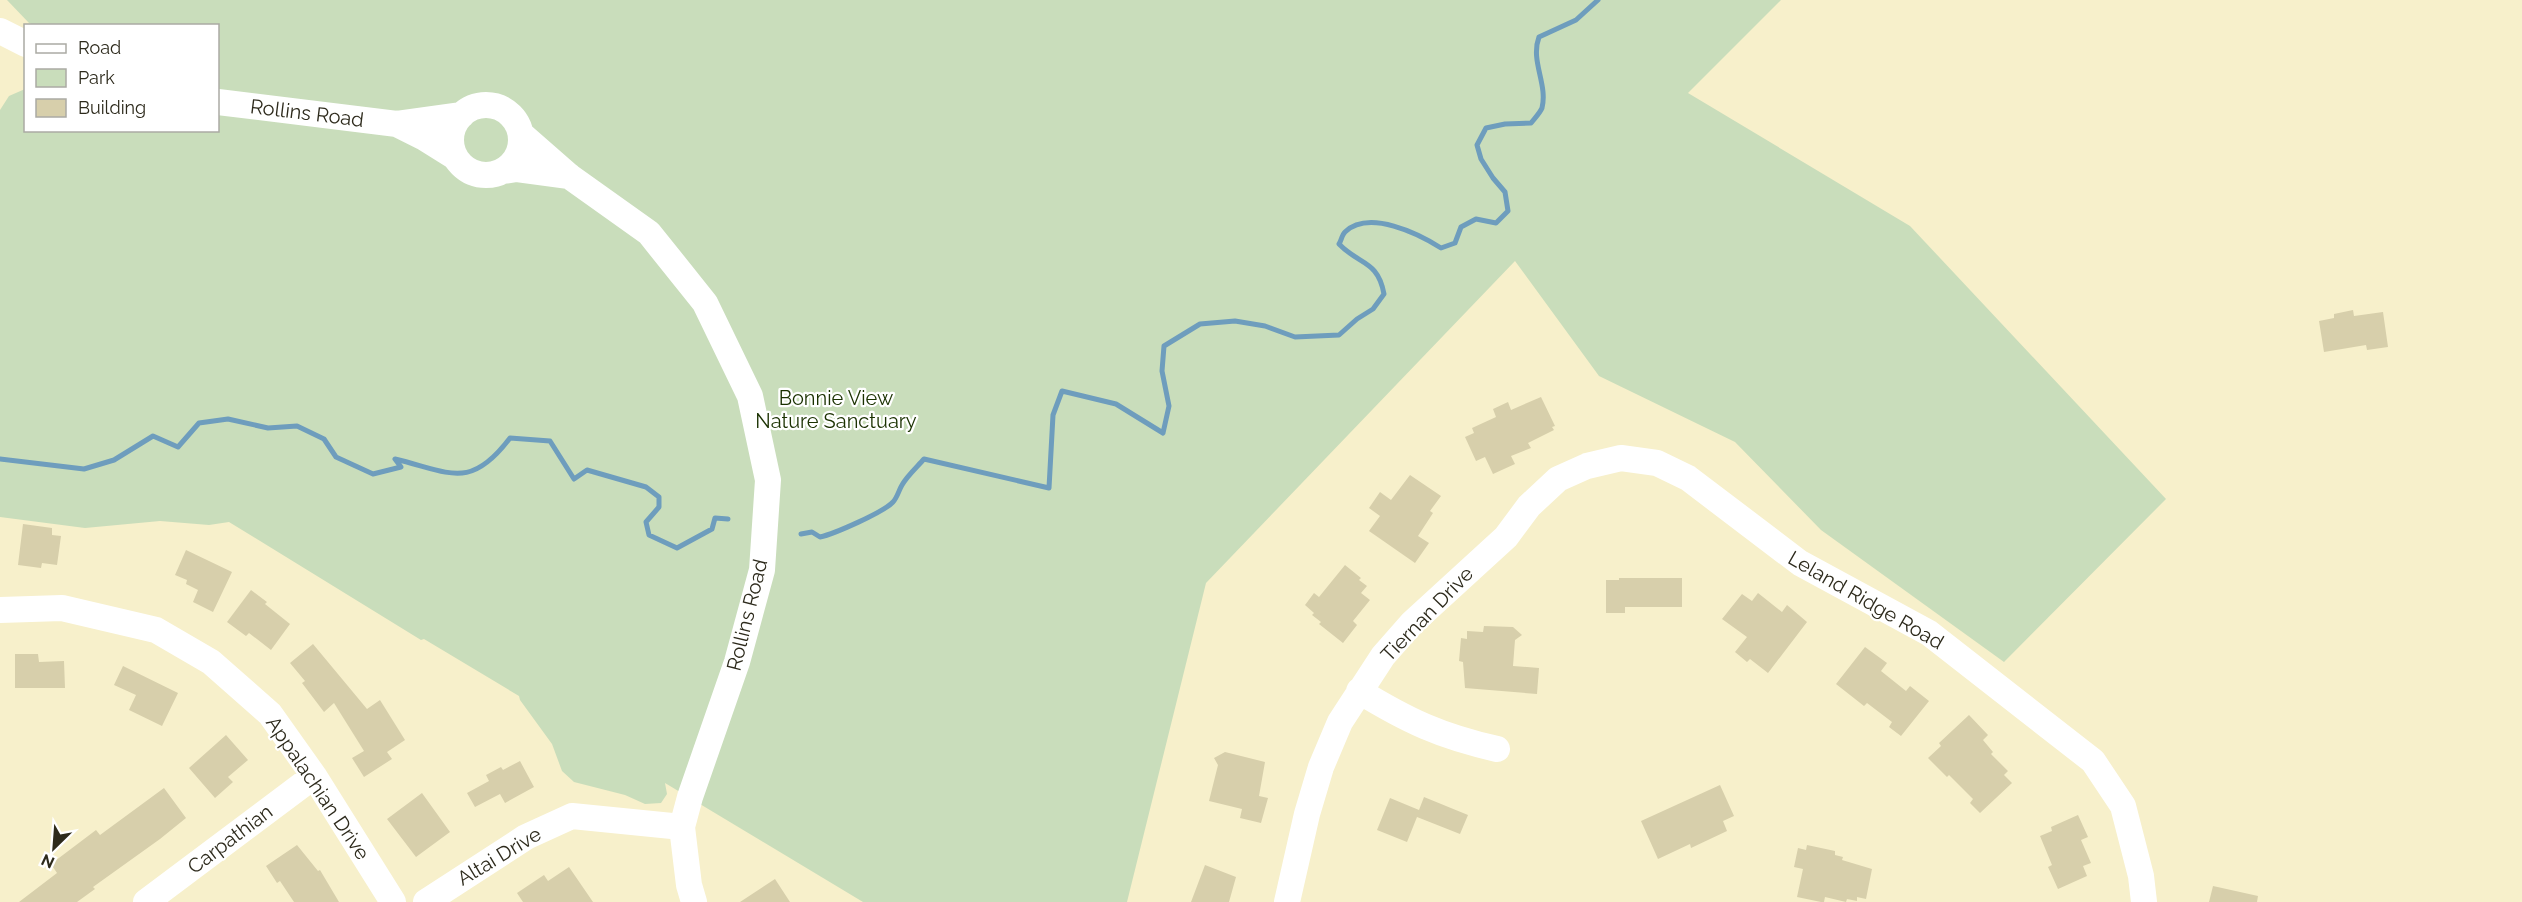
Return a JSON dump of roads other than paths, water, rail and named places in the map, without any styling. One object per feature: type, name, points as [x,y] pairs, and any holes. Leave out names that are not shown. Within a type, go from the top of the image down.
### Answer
[{"type":"street","points":[[0,31],[24,43]]},
{"type":"street","name":"Rollins Road","points":[[219,102],[397,124],[462,115],[477,106],[495,106],[512,116],[521,134],[569,176],[649,233],[705,303],[750,396],[768,480],[762,570],[737,662],[690,797],[682,827],[689,885],[694,902]]},
{"type":"street","points":[[455,157],[451,146],[451,135],[462,115]]},
{"type":"street","name":"Rollins Road","points":[[397,124],[455,157],[471,172],[493,175],[517,169],[569,176]]},
{"type":"street","points":[[503,171],[518,155],[521,134]]},
{"type":"street","name":"Tiernan Drive","points":[[1287,902],[1307,814],[1322,767],[1340,722],[1383,656],[1412,623],[1506,537],[1529,506],[1558,479],[1587,466],[1621,458]]},
{"type":"street","name":"Leland Ridge Road","points":[[1621,458],[1657,463],[1688,478],[1800,563],[1929,633],[2093,761],[2123,806],[2141,876],[2144,902]]},
{"type":"street","name":"Appalachian Drive","points":[[0,610],[62,608],[156,630],[211,662],[270,714],[314,776],[393,902]]},
{"type":"street","points":[[1359,691],[1426,729],[1497,749]]},
{"type":"street","name":"Carpathian","points":[[146,902],[314,776]]},
{"type":"street","name":"Altai Drive","points":[[426,902],[526,837],[572,816],[682,827]]},
{"type":"waterway","points":[[801,534],[812,532],[820,537],[827,535],[880,511],[893,502],[909,475],[924,459],[1049,488],[1053,415],[1062,391],[1116,404],[1163,433],[1169,406],[1162,371],[1164,346],[1200,324],[1235,321],[1265,326],[1295,337],[1339,335],[1373,309],[1384,294],[1381,283],[1372,269],[1339,244],[1344,233],[1355,226],[1380,223],[1420,236],[1441,248],[1455,243],[1461,227],[1476,219],[1496,223],[1508,211],[1505,192],[1481,159],[1477,145],[1486,128],[1505,124],[1531,123],[1541,110],[1543,99],[1537,55],[1539,37],[1576,20],[1598,0]]},
{"type":"waterway","points":[[0,459],[84,469],[114,460],[153,436],[178,447],[199,423],[228,419],[268,428],[297,426],[324,439],[336,457],[373,474],[401,467],[395,459],[445,472],[471,471],[496,455],[510,438],[550,441],[574,479],[587,470],[646,487],[659,497],[659,507],[646,522],[649,535],[677,548],[712,529],[715,518],[728,519]]},
{"type":"park label","name":"Bonnie View Nature Sanctuary","points":[[836,410]]}]
